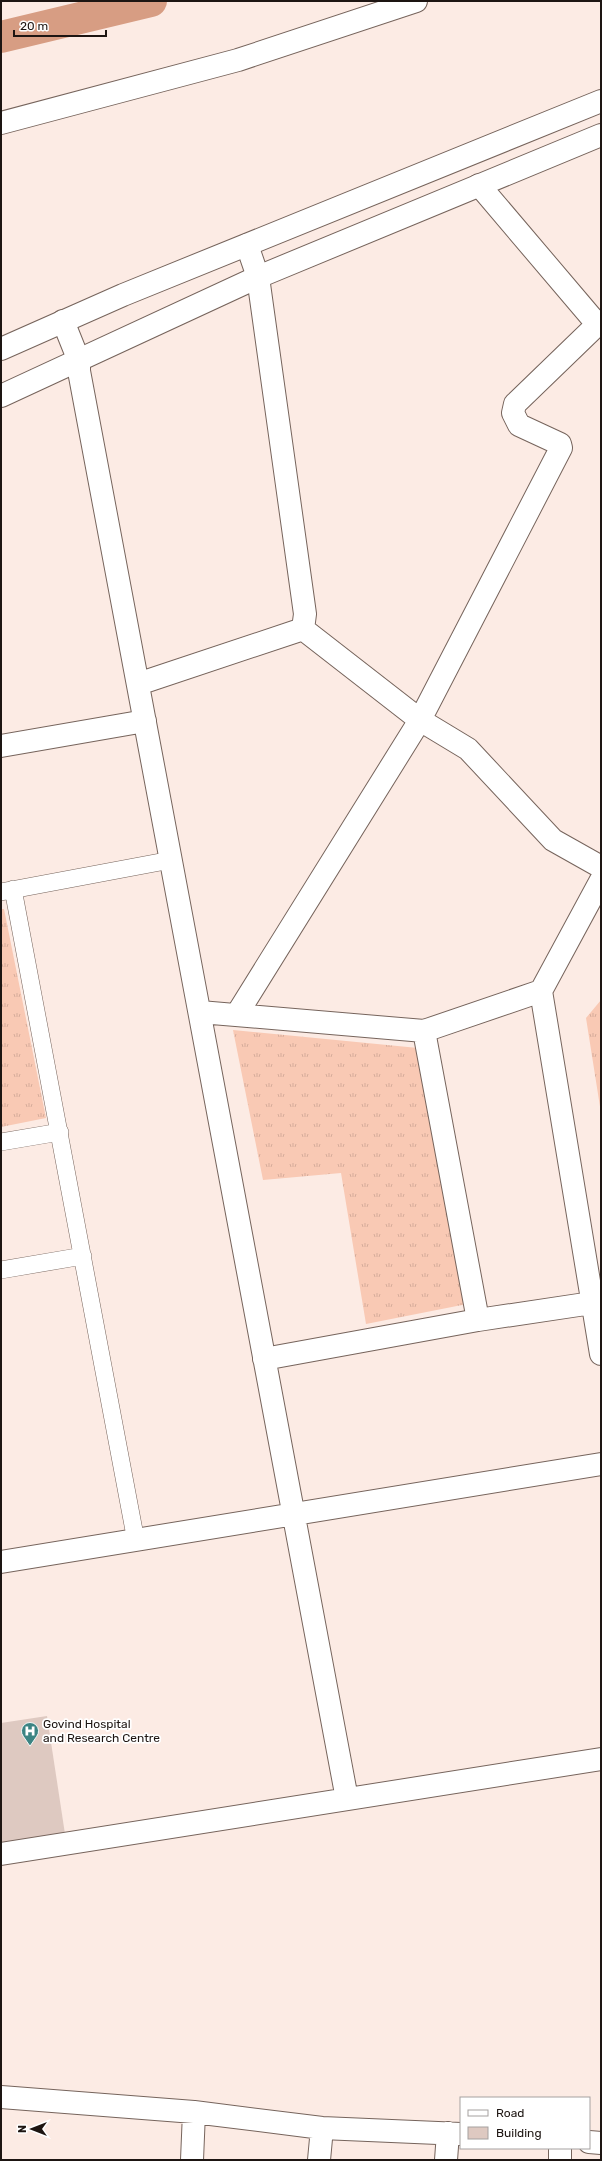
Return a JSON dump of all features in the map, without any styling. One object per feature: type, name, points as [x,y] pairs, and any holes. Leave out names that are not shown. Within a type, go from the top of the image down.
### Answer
[{"type":"street","points":[[1,123],[238,60],[416,1]]},
{"type":"street","points":[[1,349],[246,245],[601,101]]},
{"type":"street","points":[[1,396],[258,277],[601,135]]},
{"type":"street","points":[[237,1014],[420,720],[561,448],[560,444],[519,425],[513,413],[515,404],[599,322],[479,185]]},
{"type":"street","points":[[246,245],[258,277],[305,614],[303,629]]},
{"type":"street","points":[[63,322],[79,361],[79,371],[347,1799]]},
{"type":"street","points":[[138,684],[303,629]]},
{"type":"street","points":[[303,629],[420,720],[468,749],[489,769],[553,840],[601,868]]},
{"type":"street","points":[[1,746],[145,721]]},
{"type":"street","points":[[601,880],[541,991],[601,1354]]},
{"type":"street","points":[[200,1012],[424,1031],[541,991]]},
{"type":"street","points":[[424,1031],[478,1320]]},
{"type":"street","points":[[264,1359],[478,1320],[592,1303]]},
{"type":"street","points":[[1,1562],[601,1464]]},
{"type":"street","points":[[1,1854],[601,1759]]},
{"type":"street","points":[[1,2097],[194,2112],[322,2128],[454,2133],[446,2160]]},
{"type":"street","points":[[192,2160],[194,2112]]},
{"type":"street","points":[[319,2160],[322,2128]]},
{"type":"street","points":[[590,2142],[601,2143]]},
{"type":"street","points":[[560,2149],[560,2160]]},
{"type":"lane","points":[[136,1541],[60,1132],[7,891],[171,860]]},
{"type":"lane","points":[[1,1142],[60,1132]]},
{"type":"lane","points":[[1,1270],[84,1256]]},
{"type":"green space","points":[[1,909],[4,909],[46,1118],[1,1127]]},
{"type":"green space","points":[[601,1000],[601,1113],[586,1018]]},
{"type":"green space","points":[[233,1030],[418,1048],[467,1304],[366,1324],[341,1173],[263,1180]]},
{"type":"building","points":[[47,1716],[65,1834],[1,1843],[1,1723]]},
{"type":"waterway","points":[[1,37],[151,1]]},
{"type":"place","name":"Govind Hospital and Research Centre","points":[[30,1746]]}]
